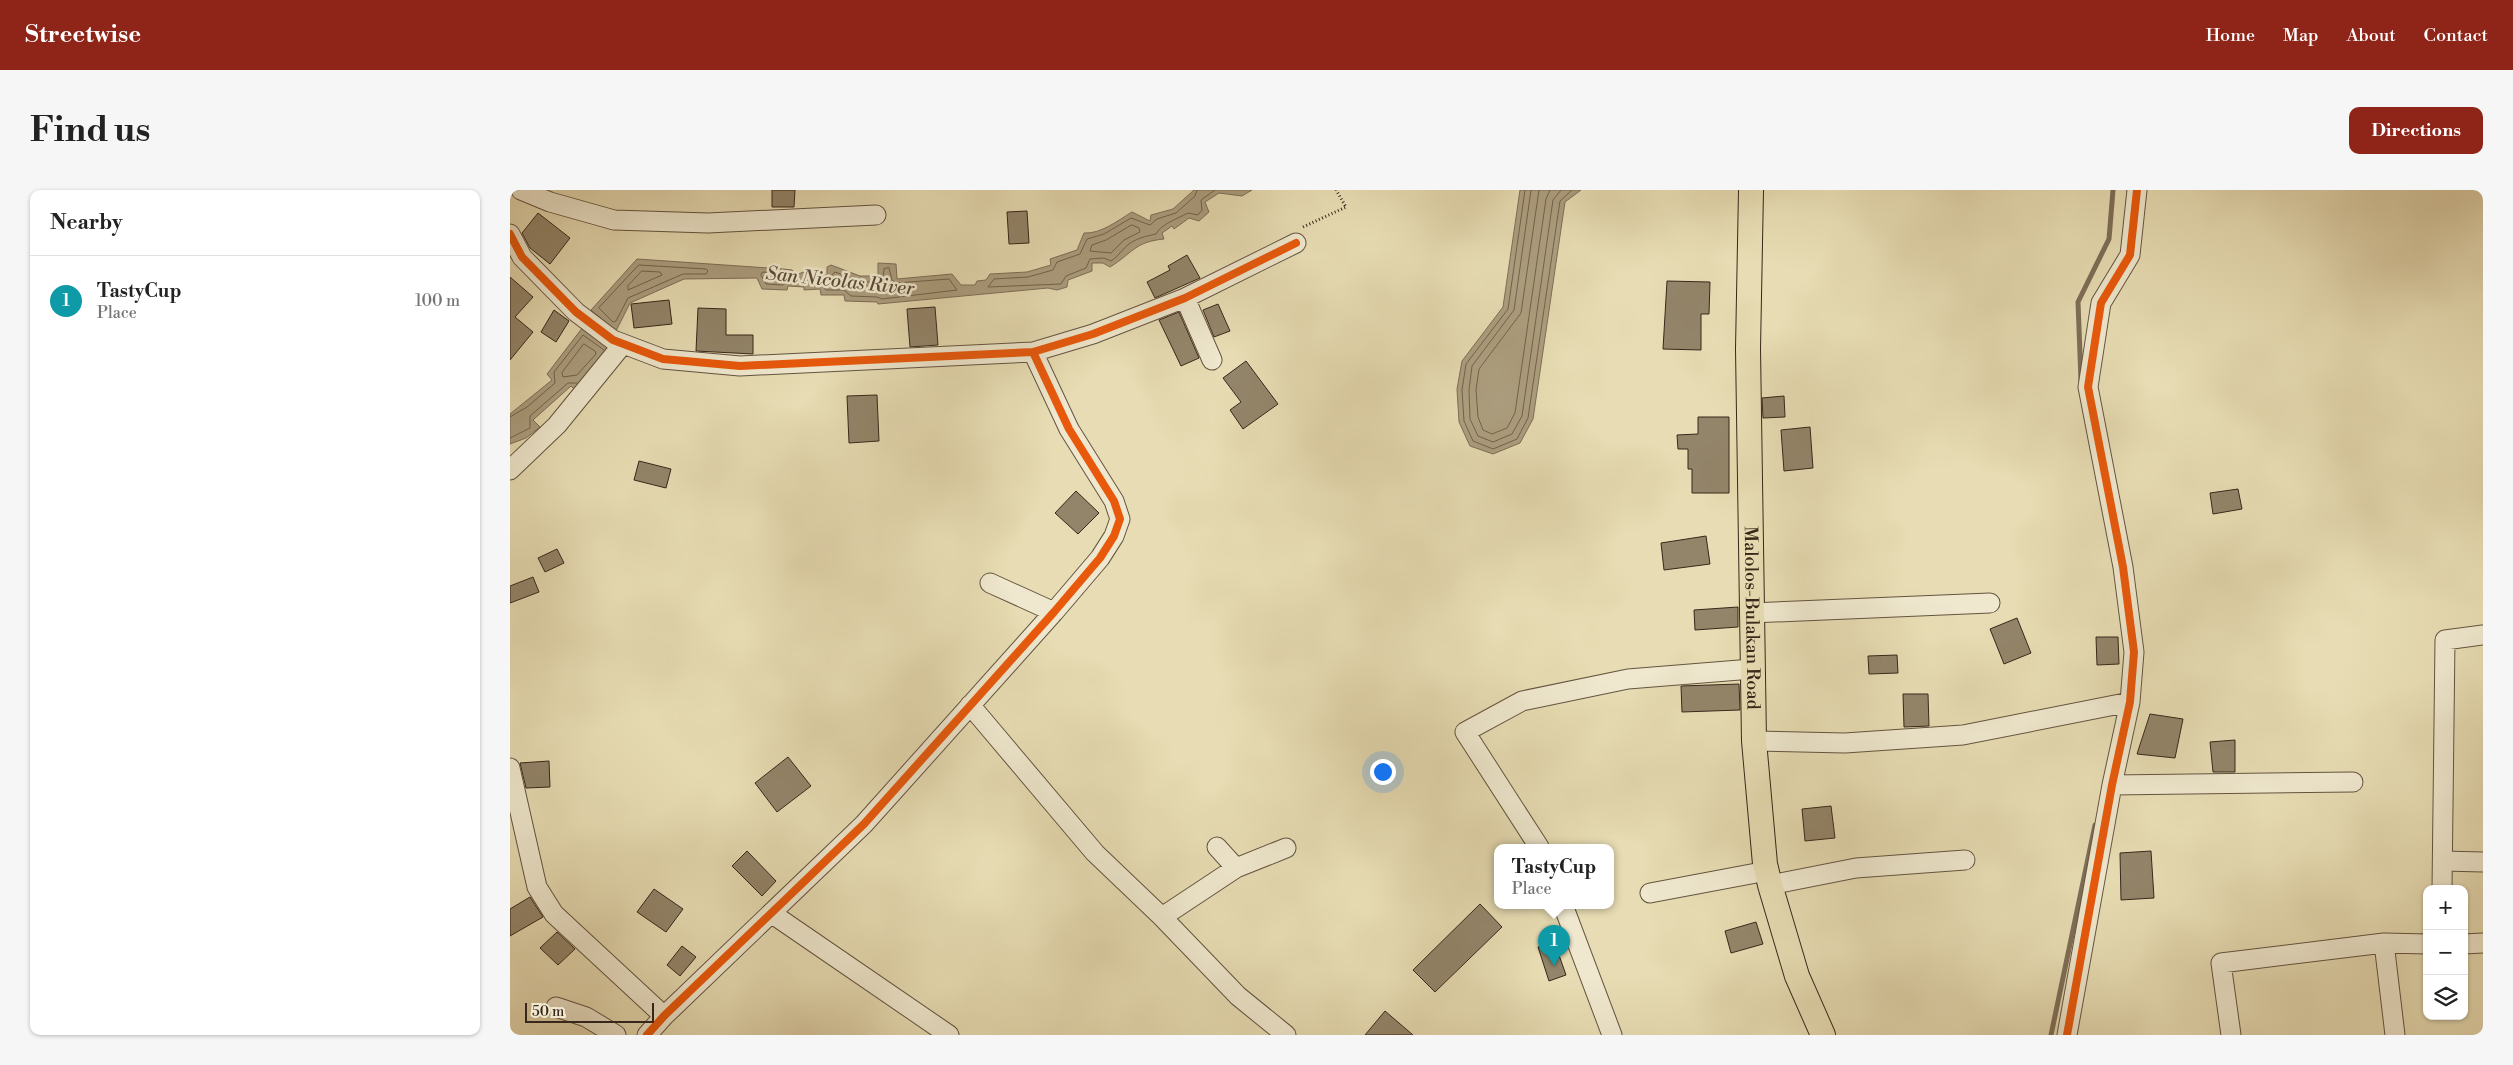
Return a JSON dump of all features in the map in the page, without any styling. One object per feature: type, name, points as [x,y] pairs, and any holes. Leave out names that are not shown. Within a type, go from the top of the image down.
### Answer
[{"type":"main road","name":"Malolos-Bulakan Road","points":[[1751,190],[1748,348],[1754,740],[1768,878],[1797,976],[1820,1034]]},
{"type":"street","points":[[521,190],[550,202],[614,220],[708,223],[876,215]]},
{"type":"street","points":[[2067,1035],[2112,785],[2130,702],[2134,652],[2123,567],[2088,387],[2101,303],[2130,255],[2137,190]]},
{"type":"street","points":[[510,234],[522,257],[576,312],[618,342],[663,360],[740,366],[1033,352],[1093,334],[1185,298],[1296,243]]},
{"type":"street","points":[[1185,298],[1212,360]]},
{"type":"street","points":[[510,470],[557,425],[618,342]]},
{"type":"street","points":[[647,1035],[664,1016],[864,824],[1054,612],[1100,558],[1114,536],[1120,519],[1114,501],[1069,429],[1033,352]]},
{"type":"street","points":[[990,583],[1054,612]]},
{"type":"street","points":[[1751,613],[1990,603]]},
{"type":"street","points":[[2442,885],[2445,640],[2483,635]]},
{"type":"street","points":[[1536,844],[1465,732],[1522,701],[1628,679],[1752,668]]},
{"type":"street","points":[[1754,740],[1845,743],[1963,736],[2130,702]]},
{"type":"street","points":[[970,705],[1095,852],[1162,917],[1238,996],[1286,1035]]},
{"type":"street","points":[[510,768],[537,887],[554,914],[664,1016]]},
{"type":"street","points":[[2112,785],[2353,782]]},
{"type":"street","points":[[1218,847],[1236,868]]},
{"type":"street","points":[[1162,917],[1236,868],[1286,848]]},
{"type":"street","points":[[1650,893],[1856,868],[1965,860]]},
{"type":"street","points":[[2443,861],[2483,862]]},
{"type":"street","points":[[1565,909],[1612,1035]]},
{"type":"street","points":[[771,913],[949,1035]]},
{"type":"street","points":[[2230,1035],[2221,963],[2384,943],[2423,944]]},
{"type":"street","points":[[2384,943],[2395,1035]]},
{"type":"street","points":[[2468,944],[2483,944]]},
{"type":"street","points":[[556,1007],[586,1017],[616,1035]]},
{"type":"path","points":[[1296,243],[1290,234],[1346,207],[1336,190]]},
{"type":"water","name":"San Nicolas River","points":[[1194,190],[1252,190],[1242,196],[1219,193],[1205,202],[1209,212],[1199,221],[1189,218],[1174,229],[1172,226],[1162,233],[1164,239],[1140,245],[1110,267],[1103,263],[1092,263],[1092,271],[1068,280],[1067,287],[1057,290],[1048,288],[878,304],[877,302],[845,301],[844,295],[821,295],[820,289],[804,290],[804,287],[788,286],[787,290],[762,289],[757,278],[684,279],[630,303],[616,331],[591,310],[637,259],[783,269],[792,270],[797,275],[803,272],[808,276],[813,274],[820,278],[827,274],[827,267],[831,265],[860,276],[878,276],[878,263],[896,264],[897,279],[952,274],[961,285],[975,285],[977,281],[986,280],[990,274],[1027,272],[1051,265],[1050,259],[1077,250],[1084,233],[1103,229],[1132,212],[1150,221],[1151,215],[1173,209]]},
{"type":"water","points":[[1520,190],[1581,190],[1565,202],[1533,419],[1520,443],[1493,454],[1470,446],[1459,422],[1457,389],[1462,361],[1503,307]]},
{"type":"water","points":[[583,327],[613,351],[577,392],[571,386],[533,420],[540,427],[526,438],[510,444],[510,414],[552,380],[547,374]]},
{"type":"building","points":[[772,190],[795,190],[794,207],[772,207]]},
{"type":"building","points":[[1027,211],[1029,243],[1009,244],[1007,212]]},
{"type":"building","points":[[538,213],[570,238],[550,264],[530,248],[522,233]]},
{"type":"building","points":[[1187,255],[1200,278],[1155,298],[1147,282],[1170,270],[1168,266]]},
{"type":"building","points":[[510,277],[533,297],[515,317],[533,332],[510,360]]},
{"type":"building","points":[[1667,281],[1710,282],[1709,314],[1701,314],[1701,350],[1663,349]]},
{"type":"building","points":[[669,300],[672,324],[634,328],[631,304]]},
{"type":"building","points":[[1218,304],[1230,331],[1214,337],[1203,310]]},
{"type":"building","points":[[935,307],[938,345],[910,347],[907,309]]},
{"type":"building","points":[[698,308],[726,309],[726,335],[753,335],[753,354],[696,351]]},
{"type":"building","points":[[554,310],[569,321],[556,342],[541,332]]},
{"type":"building","points":[[1179,312],[1199,358],[1181,366],[1159,320]]},
{"type":"building","points":[[1246,361],[1278,404],[1243,429],[1230,410],[1241,402],[1223,378]]},
{"type":"building","points":[[877,395],[879,441],[849,443],[847,396]]},
{"type":"building","points":[[1784,396],[1785,417],[1763,418],[1762,398]]},
{"type":"building","points":[[1698,417],[1729,417],[1729,493],[1692,493],[1692,469],[1688,469],[1688,449],[1678,449],[1677,435],[1698,434]]},
{"type":"building","points":[[1810,427],[1813,468],[1784,471],[1781,430]]},
{"type":"building","points":[[639,461],[671,469],[666,488],[634,480]]},
{"type":"building","points":[[2238,489],[2242,509],[2213,514],[2210,493]]},
{"type":"building","points":[[1076,491],[1099,513],[1078,534],[1055,513]]},
{"type":"building","points":[[1706,536],[1710,564],[1664,570],[1661,543]]},
{"type":"building","points":[[557,549],[564,563],[545,572],[538,558]]},
{"type":"building","points":[[533,577],[539,592],[510,603],[510,586]]},
{"type":"building","points":[[1738,607],[1738,627],[1695,630],[1694,610]]},
{"type":"building","points":[[2017,618],[2031,653],[2004,664],[1990,629]]},
{"type":"building","points":[[2096,637],[2118,637],[2119,664],[2097,665]]},
{"type":"building","points":[[1897,655],[1898,673],[1869,674],[1868,656]]},
{"type":"building","points":[[1739,684],[1740,710],[1682,712],[1681,686]]},
{"type":"building","points":[[1903,694],[1928,694],[1929,726],[1904,727]]},
{"type":"building","points":[[2150,714],[2183,719],[2175,758],[2137,754]]},
{"type":"building","points":[[2235,740],[2235,772],[2213,772],[2210,742]]},
{"type":"building","points":[[788,757],[811,786],[777,812],[755,783]]},
{"type":"building","points":[[549,761],[550,787],[526,788],[520,763]]},
{"type":"building","points":[[1831,806],[1835,838],[1805,841],[1802,809]]},
{"type":"building","points":[[747,851],[776,881],[762,896],[732,866]]},
{"type":"building","points":[[2151,851],[2154,898],[2121,900],[2120,853]]},
{"type":"building","points":[[654,889],[683,909],[666,932],[637,912]]},
{"type":"building","points":[[530,897],[543,917],[510,936],[510,909]]},
{"type":"building","points":[[1480,904],[1502,927],[1435,992],[1413,970]]},
{"type":"building","points":[[1756,922],[1763,944],[1731,953],[1725,931]]},
{"type":"building","points":[[557,932],[575,949],[558,965],[540,948]]},
{"type":"building","points":[[1554,941],[1566,975],[1549,981],[1538,947]]},
{"type":"building","points":[[682,946],[696,957],[680,976],[667,965]]},
{"type":"building","points":[[1385,1011],[1413,1035],[1365,1035]]},
{"type":"waterway","points":[[2081,381],[2078,302],[2109,239],[2113,190]]},
{"type":"waterway","points":[[2051,1035],[2095,825]]},
{"type":"cycle path","points":[[2067,1035],[2112,785],[2130,702],[2134,652],[2123,567],[2088,387],[2101,303],[2130,255],[2137,190]]},
{"type":"cycle path","points":[[510,234],[522,257],[576,312],[613,340],[663,359],[740,366],[1033,352],[1093,334],[1185,298],[1296,243]]},
{"type":"cycle path","points":[[647,1035],[664,1016],[864,824],[1054,612],[1100,558],[1114,536],[1120,519],[1114,501],[1069,429],[1033,352]]},
{"type":"place","name":"TastyCup","points":[[1554,966]]}]
